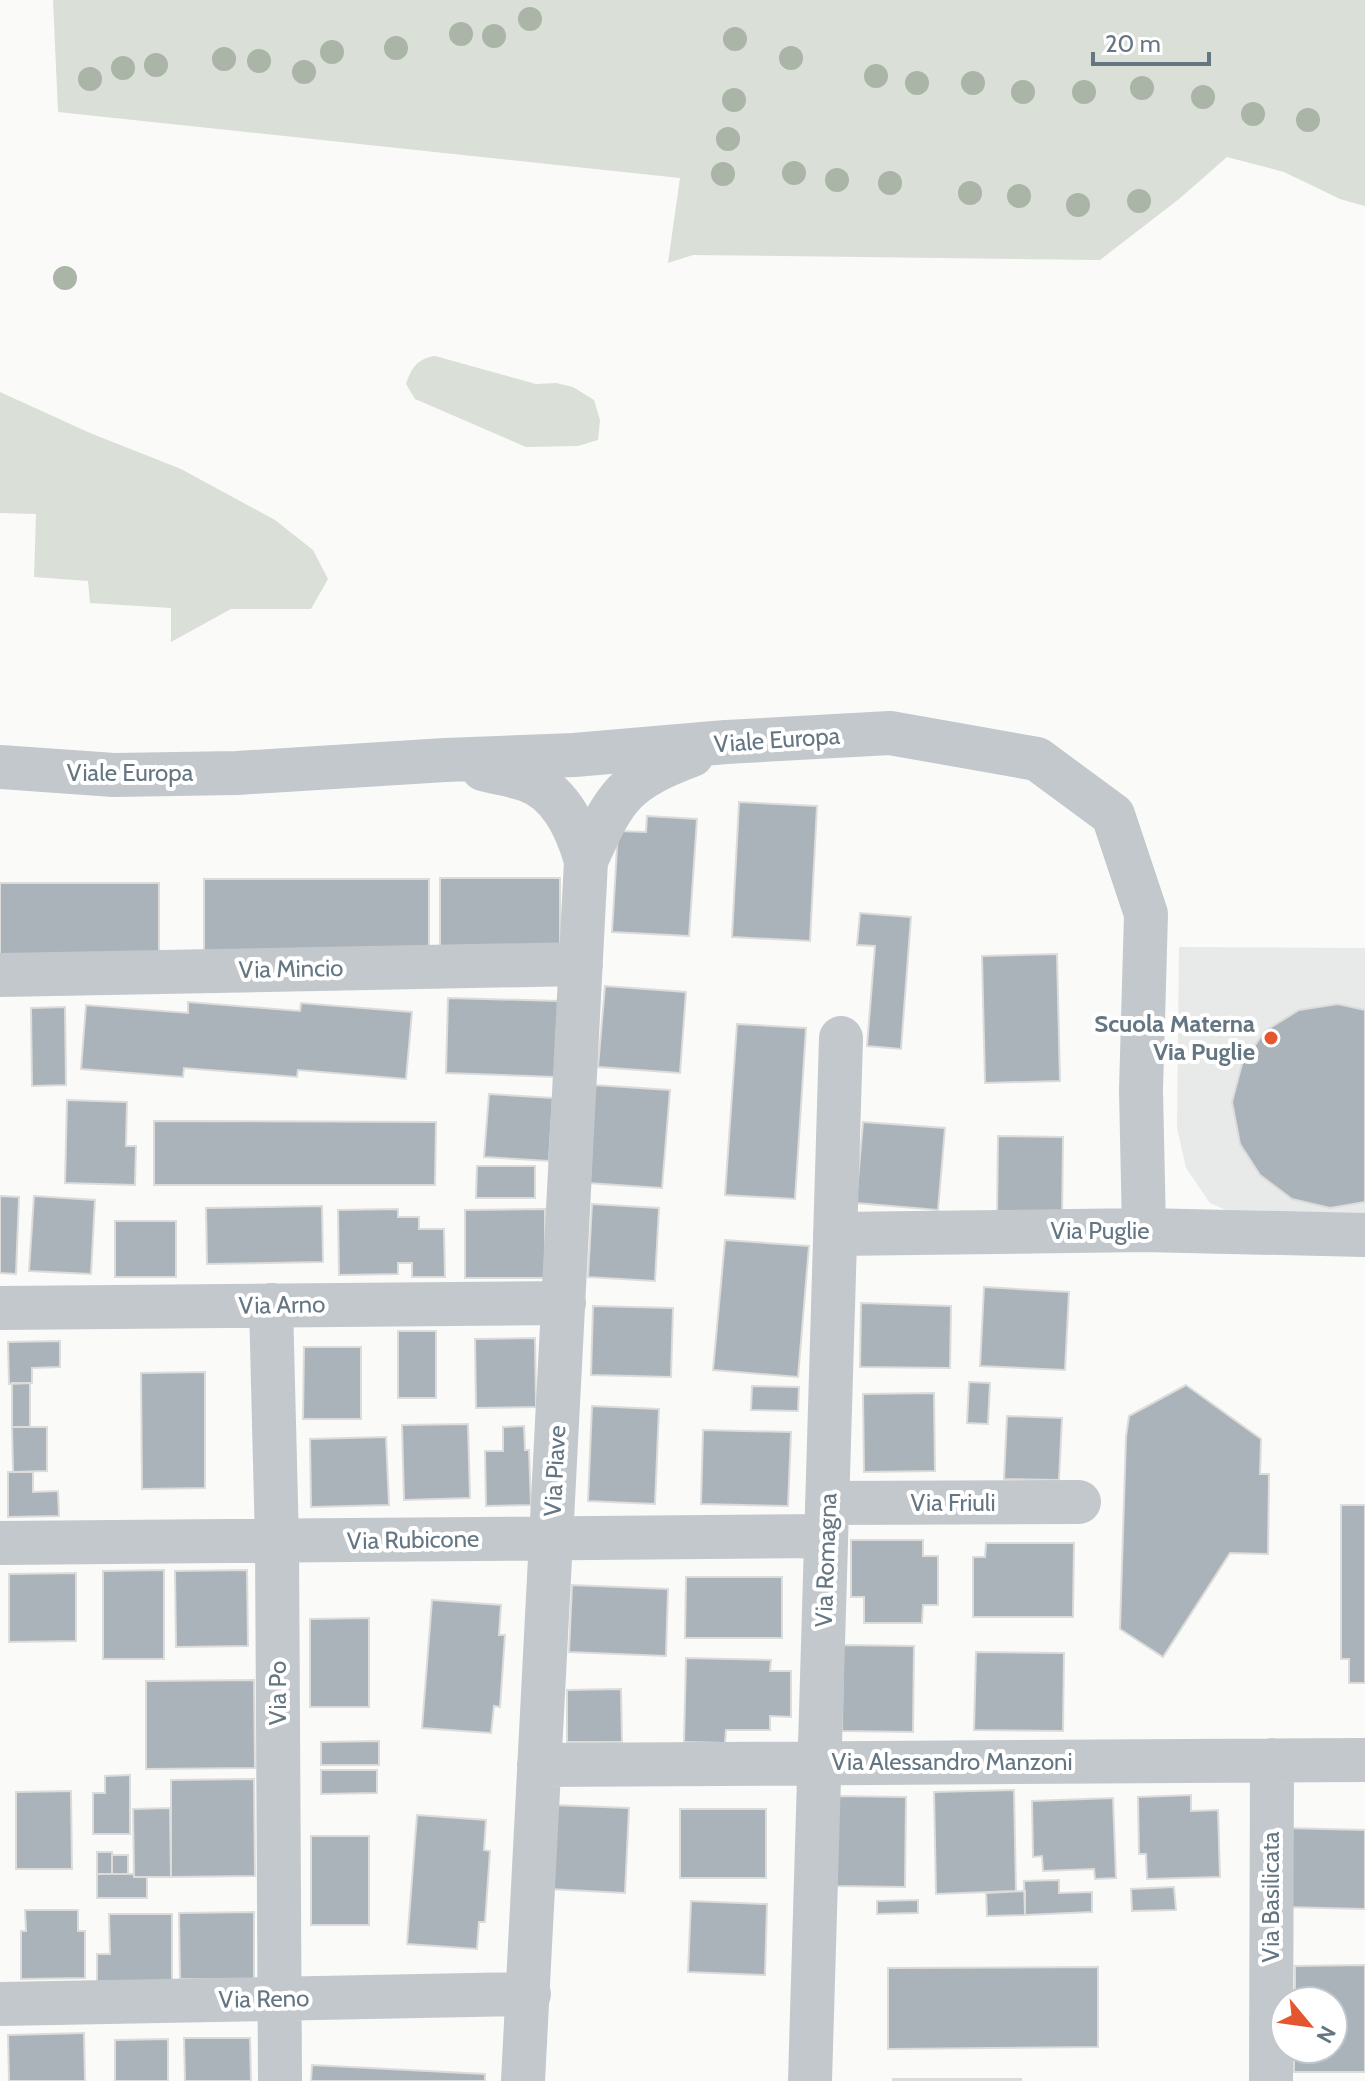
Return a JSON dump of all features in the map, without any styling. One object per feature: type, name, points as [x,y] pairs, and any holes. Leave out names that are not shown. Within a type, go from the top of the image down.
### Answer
[{"type":"street","name":"Viale Europa","points":[[0,767],[59,773],[237,773],[574,755],[726,742],[890,733],[1037,759],[1113,815],[1146,914],[1141,1090],[1144,1230]]},
{"type":"street","name":"Via Piave","points":[[586,861],[614,803],[630,785],[654,770],[726,742]]},
{"type":"street","name":"Via Piave","points":[[445,760],[529,781],[549,793],[579,834],[586,861],[523,2081]]},
{"type":"street","name":"Via Mincio","points":[[0,975],[581,964]]},
{"type":"street","name":"Via Romagna","points":[[810,2081],[841,1038]]},
{"type":"street","name":"Via Puglie","points":[[835,1234],[1144,1230],[1365,1235]]},
{"type":"street","name":"Via Arno","points":[[0,1308],[564,1303]]},
{"type":"street","name":"Via Po","points":[[271,1305],[277,1541],[280,2081]]},
{"type":"street","name":"Via Friuli","points":[[827,1520],[1079,1502]]},
{"type":"street","name":"Via Rubicone","points":[[0,1543],[551,1539],[827,1520]]},
{"type":"street","name":"Via Basilicata","points":[[1271,2081],[1272,1760]]},
{"type":"street","name":"Via Alessandro Manzoni","points":[[539,1765],[1365,1760]]},
{"type":"street","name":"Via Reno","points":[[0,2004],[529,1994]]},
{"type":"shaded area","points":[[53,0],[1365,0],[1365,206],[1340,199],[1284,172],[1227,157],[1100,260],[693,255],[668,263],[680,178],[58,112]]},
{"type":"shaded area","points":[[435,356],[536,384],[556,383],[573,387],[594,400],[600,420],[598,440],[578,446],[526,447],[415,399],[406,384],[411,373],[419,362]]},
{"type":"shaded area","points":[[0,392],[90,433],[181,469],[275,520],[313,550],[328,579],[311,609],[231,609],[171,642],[171,608],[90,603],[88,581],[34,577],[36,514],[0,513]]},
{"type":"shaded area","name":"Scuola Materna Via Puglie","points":[[1179,947],[1365,948],[1365,1222],[1244,1218],[1210,1203],[1186,1168],[1177,1128]]},
{"type":"building","points":[[739,802],[817,806],[810,941],[732,937]]},
{"type":"building","points":[[647,816],[697,819],[689,936],[612,932],[618,831],[646,832]]},
{"type":"building","points":[[440,878],[560,878],[560,946],[440,946]]},
{"type":"building","points":[[204,879],[429,879],[429,952],[204,952]]},
{"type":"building","points":[[0,883],[159,883],[159,956],[0,956]]},
{"type":"building","points":[[860,913],[911,917],[901,1049],[867,1046],[875,946],[857,945]]},
{"type":"building","points":[[1057,954],[1060,1081],[985,1083],[982,956]]},
{"type":"building","points":[[605,986],[686,992],[680,1073],[598,1067]]},
{"type":"building","points":[[448,998],[559,1001],[556,1077],[446,1073]]},
{"type":"building","points":[[188,1002],[300,1011],[301,1003],[412,1012],[406,1079],[298,1070],[297,1077],[184,1068],[183,1077],[81,1069],[86,1005],[188,1013]]},
{"type":"building","points":[[1338,1004],[1365,1010],[1365,1202],[1330,1208],[1292,1199],[1260,1175],[1240,1144],[1232,1102],[1242,1064],[1265,1031],[1299,1010]]},
{"type":"building","points":[[65,1007],[66,1085],[32,1086],[31,1008]]},
{"type":"building","points":[[737,1024],[806,1028],[795,1199],[725,1195]]},
{"type":"building","points":[[594,1085],[670,1090],[662,1188],[588,1183]]},
{"type":"building","points":[[489,1094],[553,1098],[549,1161],[484,1157]]},
{"type":"building","points":[[67,1100],[127,1102],[126,1146],[136,1146],[135,1185],[65,1183]]},
{"type":"building","points":[[154,1121],[436,1122],[435,1185],[154,1185]]},
{"type":"building","points":[[863,1122],[945,1128],[938,1210],[856,1203]]},
{"type":"building","points":[[998,1136],[1063,1137],[1062,1220],[997,1219]]},
{"type":"building","points":[[477,1166],[535,1166],[535,1198],[476,1198]]},
{"type":"building","points":[[0,1196],[19,1197],[16,1274],[0,1273]]},
{"type":"building","points":[[34,1196],[95,1200],[91,1274],[29,1271]]},
{"type":"building","points":[[592,1204],[659,1208],[655,1281],[588,1277]]},
{"type":"building","points":[[322,1206],[323,1262],[207,1264],[206,1208]]},
{"type":"building","points":[[398,1209],[398,1217],[419,1217],[419,1229],[444,1229],[445,1277],[412,1277],[412,1263],[398,1263],[398,1274],[339,1275],[338,1210]]},
{"type":"building","points":[[545,1209],[545,1278],[465,1278],[465,1210]]},
{"type":"building","points":[[115,1221],[176,1221],[176,1277],[115,1277]]},
{"type":"building","points":[[725,1240],[809,1246],[798,1377],[713,1370]]},
{"type":"building","points":[[984,1287],[1069,1292],[1065,1370],[980,1366]]},
{"type":"building","points":[[861,1303],[951,1306],[950,1368],[860,1367]]},
{"type":"building","points":[[593,1306],[673,1308],[671,1377],[591,1375]]},
{"type":"building","points":[[398,1331],[436,1331],[436,1398],[398,1398]]},
{"type":"building","points":[[535,1338],[536,1407],[476,1408],[475,1339]]},
{"type":"building","points":[[60,1341],[60,1367],[32,1368],[32,1383],[9,1384],[8,1342]]},
{"type":"building","points":[[304,1347],[361,1347],[361,1419],[303,1419]]},
{"type":"building","points":[[205,1372],[205,1488],[142,1489],[141,1373]]},
{"type":"building","points":[[969,1382],[990,1383],[988,1424],[967,1423]]},
{"type":"building","points":[[12,1383],[30,1383],[30,1427],[12,1427]]},
{"type":"building","points":[[1186,1385],[1261,1439],[1260,1474],[1269,1474],[1268,1554],[1230,1553],[1163,1657],[1120,1629],[1126,1437],[1129,1416]]},
{"type":"building","points":[[752,1386],[799,1387],[798,1411],[751,1410]]},
{"type":"building","points":[[934,1393],[935,1471],[864,1472],[863,1394]]},
{"type":"building","points":[[592,1406],[659,1409],[655,1504],[588,1501]]},
{"type":"building","points":[[1007,1416],[1062,1418],[1059,1480],[1004,1479]]},
{"type":"building","points":[[468,1424],[470,1498],[404,1500],[402,1425]]},
{"type":"building","points":[[524,1426],[525,1450],[529,1450],[531,1505],[486,1506],[485,1451],[503,1451],[503,1427]]},
{"type":"building","points":[[12,1427],[47,1427],[47,1471],[13,1472]]},
{"type":"building","points":[[703,1430],[791,1432],[788,1506],[701,1504]]},
{"type":"building","points":[[386,1437],[389,1505],[311,1507],[310,1439]]},
{"type":"building","points":[[8,1472],[33,1472],[33,1492],[58,1491],[59,1516],[8,1517]]},
{"type":"building","points":[[1341,1505],[1365,1505],[1365,1683],[1349,1683],[1349,1659],[1341,1659]]},
{"type":"building","points":[[851,1540],[923,1540],[923,1556],[938,1556],[938,1605],[923,1605],[922,1623],[864,1623],[864,1597],[851,1597]]},
{"type":"building","points":[[986,1543],[1074,1543],[1073,1617],[973,1617],[973,1557],[985,1557]]},
{"type":"building","points":[[164,1570],[164,1659],[103,1659],[103,1571]]},
{"type":"building","points":[[247,1570],[248,1646],[176,1647],[175,1571]]},
{"type":"building","points":[[76,1573],[76,1641],[9,1642],[9,1574]]},
{"type":"building","points":[[686,1577],[782,1577],[782,1638],[685,1638]]},
{"type":"building","points":[[572,1585],[668,1589],[666,1656],[569,1652]]},
{"type":"building","points":[[432,1600],[501,1605],[499,1635],[505,1635],[500,1707],[494,1706],[491,1733],[422,1728]]},
{"type":"building","points":[[369,1618],[369,1707],[310,1707],[310,1619]]},
{"type":"building","points":[[843,1645],[914,1646],[913,1732],[842,1731]]},
{"type":"building","points":[[976,1652],[1064,1653],[1063,1731],[974,1730]]},
{"type":"building","points":[[686,1658],[771,1660],[770,1671],[791,1671],[791,1717],[770,1716],[770,1730],[726,1730],[725,1743],[684,1742]]},
{"type":"building","points":[[254,1680],[255,1768],[146,1769],[146,1681]]},
{"type":"building","points":[[621,1689],[622,1742],[567,1742],[567,1690]]},
{"type":"building","points":[[379,1741],[379,1765],[321,1765],[321,1742]]},
{"type":"building","points":[[321,1770],[377,1770],[377,1793],[321,1794]]},
{"type":"building","points":[[130,1775],[130,1834],[93,1834],[93,1793],[105,1793],[105,1776]]},
{"type":"building","points":[[254,1779],[255,1876],[171,1877],[171,1780]]},
{"type":"building","points":[[1014,1790],[1016,1891],[936,1894],[934,1792]]},
{"type":"building","points":[[71,1791],[72,1869],[16,1869],[16,1792]]},
{"type":"building","points":[[1191,1795],[1191,1811],[1218,1810],[1220,1877],[1147,1879],[1146,1854],[1139,1854],[1138,1797]]},
{"type":"building","points":[[835,1796],[906,1797],[905,1887],[834,1886]]},
{"type":"building","points":[[1113,1798],[1116,1878],[1095,1879],[1094,1869],[1043,1871],[1042,1856],[1033,1857],[1032,1801]]},
{"type":"building","points":[[553,1805],[629,1808],[625,1893],[549,1889]]},
{"type":"building","points":[[170,1808],[171,1877],[134,1877],[133,1809]]},
{"type":"building","points":[[680,1809],[766,1809],[766,1878],[680,1878]]},
{"type":"building","points":[[417,1815],[486,1820],[484,1850],[490,1851],[485,1922],[479,1922],[477,1949],[407,1944]]},
{"type":"building","points":[[1286,1828],[1365,1830],[1365,1909],[1284,1907]]},
{"type":"building","points":[[311,1836],[369,1836],[369,1925],[311,1925]]},
{"type":"building","points":[[97,1852],[112,1852],[112,1874],[97,1874]]},
{"type":"building","points":[[112,1855],[128,1855],[128,1874],[112,1874]]},
{"type":"building","points":[[97,1874],[147,1877],[147,1898],[97,1898]]},
{"type":"building","points":[[1059,1880],[1059,1893],[1092,1892],[1092,1912],[1025,1915],[1024,1881]]},
{"type":"building","points":[[1174,1887],[1176,1910],[1132,1911],[1131,1889]]},
{"type":"building","points":[[1025,1891],[1025,1915],[987,1916],[986,1893]]},
{"type":"building","points":[[918,1900],[918,1913],[877,1914],[877,1901]]},
{"type":"building","points":[[691,1901],[767,1904],[765,1975],[688,1972]]},
{"type":"building","points":[[25,1910],[78,1910],[78,1931],[85,1931],[85,1978],[21,1979],[21,1931],[26,1931]]},
{"type":"building","points":[[254,1912],[254,1979],[180,1979],[179,1913]]},
{"type":"building","points":[[109,1914],[172,1914],[172,1985],[97,1985],[97,1954],[110,1954]]},
{"type":"building","points":[[1365,1965],[1365,2072],[1294,2072],[1294,2065],[1349,2065],[1349,1985],[1295,1985],[1295,1966]]},
{"type":"building","points":[[1098,1967],[1098,2047],[888,2049],[888,1968]]},
{"type":"building","points":[[84,2033],[85,2081],[9,2081],[8,2035]]},
{"type":"building","points":[[184,2038],[250,2038],[251,2081],[185,2081]]},
{"type":"building","points":[[168,2039],[168,2081],[115,2081],[115,2040]]},
{"type":"building","points":[[312,2065],[485,2074],[485,2081],[311,2081]]},
{"type":"building","points":[[1021,2079],[1021,2081],[893,2081]]},
{"type":"place","name":"Scuola Materna Via Puglie","points":[[1271,1038]]}]
